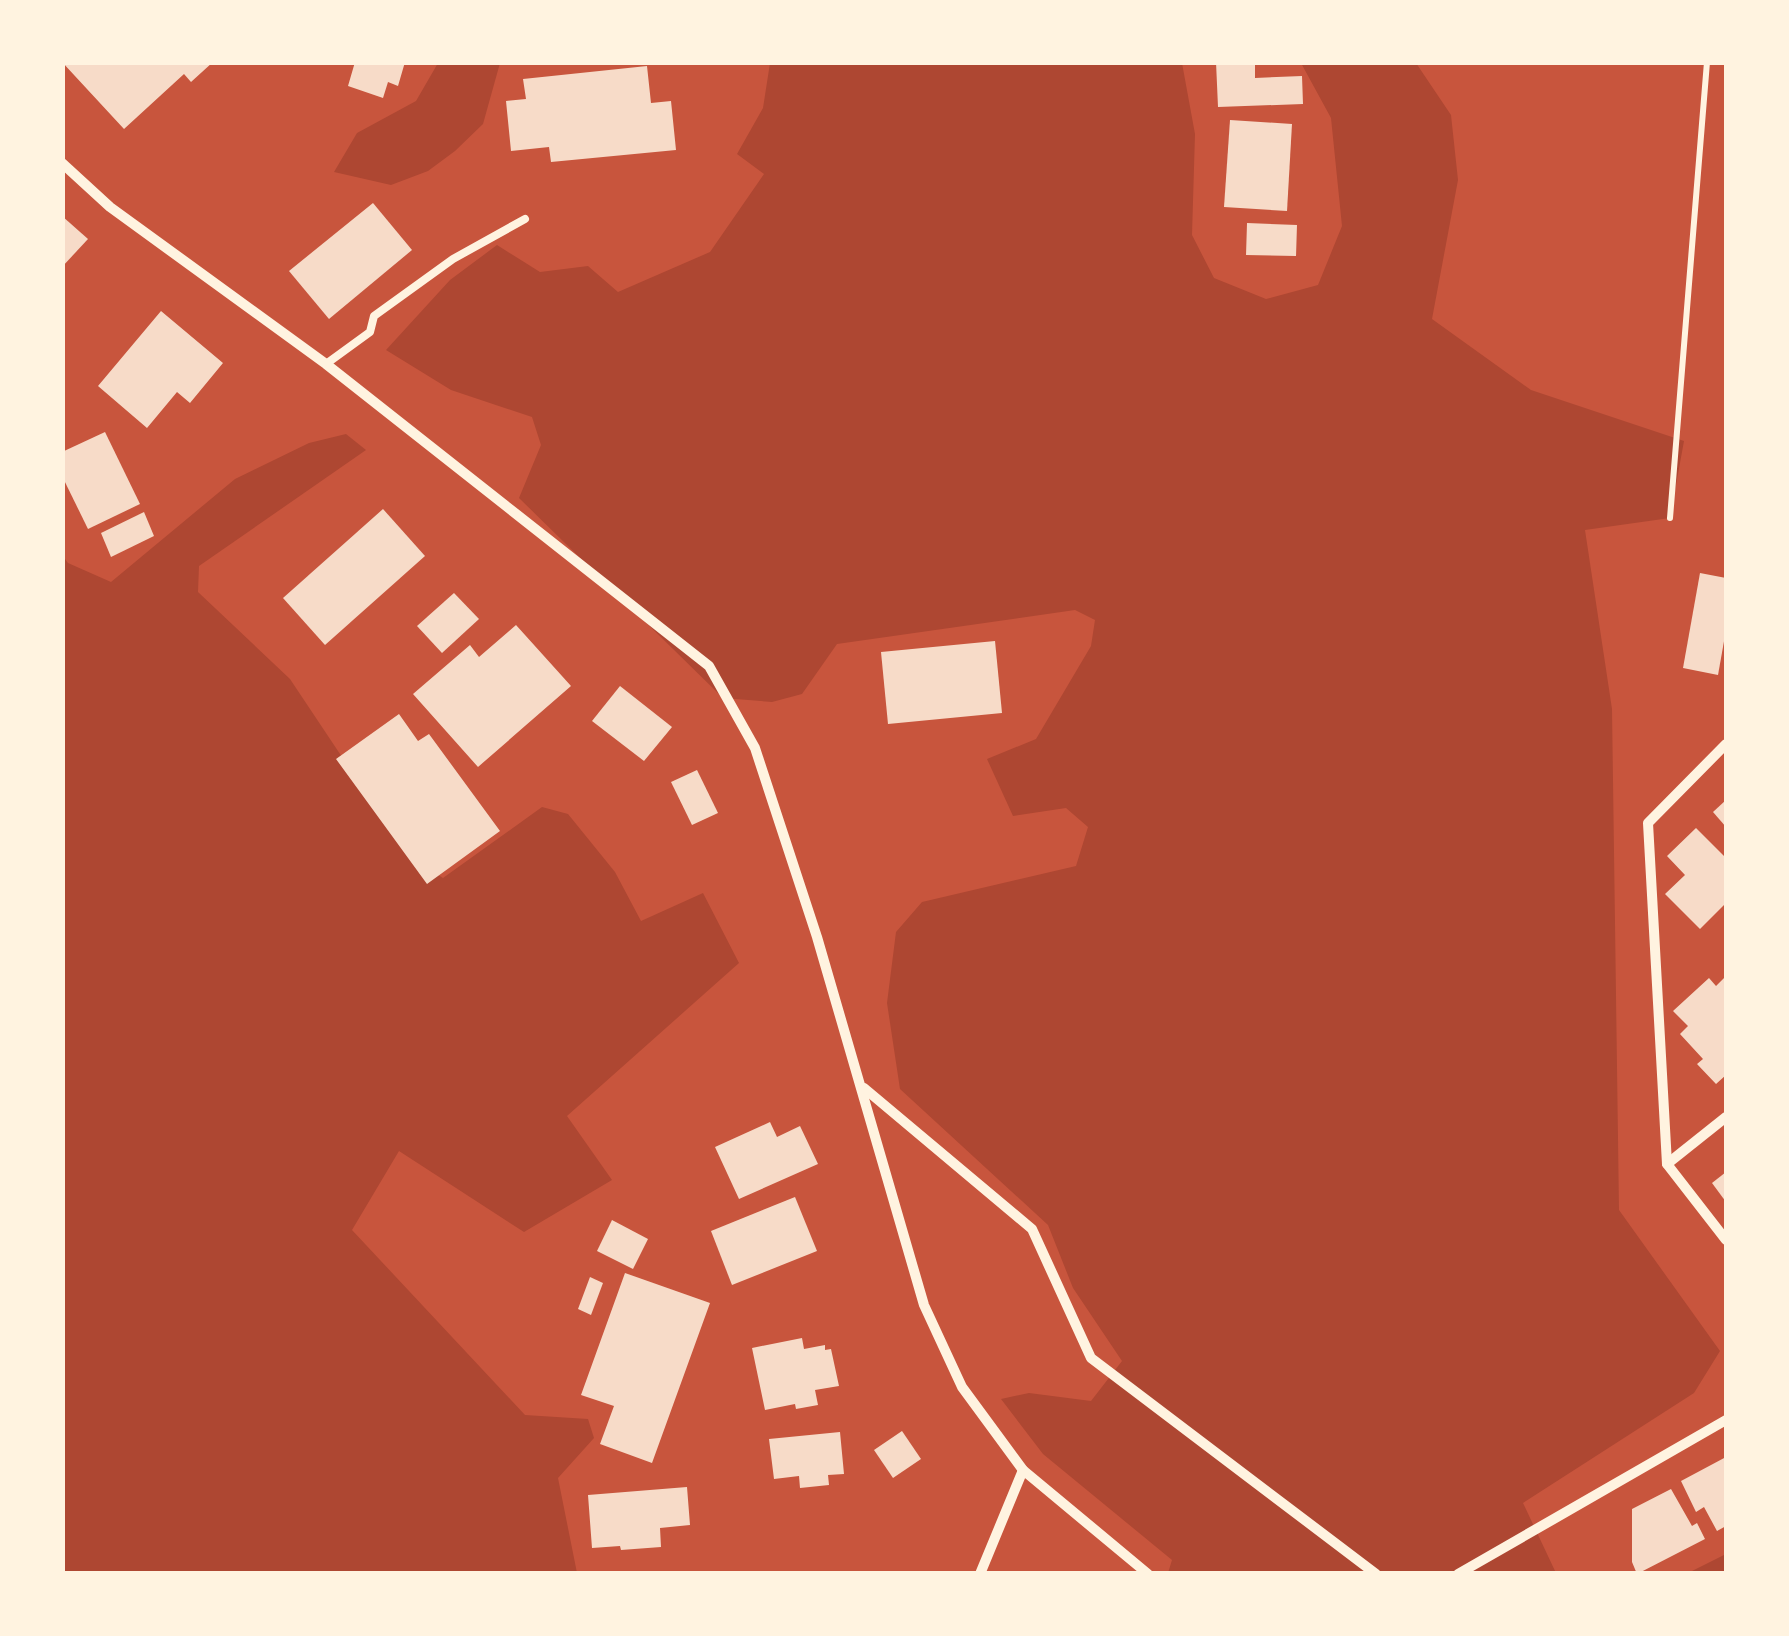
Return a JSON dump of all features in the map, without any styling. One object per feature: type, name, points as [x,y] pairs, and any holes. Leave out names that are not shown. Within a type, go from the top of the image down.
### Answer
[{"type":"street","points":[[62,163],[110,207],[326,364],[709,666],[755,748],[817,937],[924,1305],[962,1387],[1023,1470],[1148,1574]]},
{"type":"street","points":[[1726,744],[1648,823],[1667,1164],[1726,1240]]},
{"type":"street","points":[[862,1086],[1032,1229],[1091,1358],[1376,1574]]},
{"type":"street","points":[[1667,1164],[1726,1117]]},
{"type":"street","points":[[1458,1574],[1726,1420]]},
{"type":"street","points":[[980,1574],[1023,1470]]},
{"type":"lane","points":[[326,364],[370,332],[374,316],[452,258],[525,219]]},
{"type":"path","points":[[1670,518],[1706,62]]},
{"type":"shaded area","points":[[438,63],[500,63],[483,124],[428,171],[391,185],[334,172],[357,133],[416,101]]},
{"type":"shaded area","points":[[770,63],[1182,63],[1195,134],[1192,235],[1214,278],[1266,299],[1318,285],[1342,226],[1331,118],[1301,63],[1416,63],[1451,115],[1458,180],[1432,319],[1531,390],[1684,441],[1670,518],[1585,530],[1612,709],[1619,1210],[1720,1351],[1694,1393],[1523,1503],[1556,1573],[1168,1573],[1172,1560],[1043,1454],[1001,1399],[1029,1393],[1091,1401],[1122,1361],[1073,1288],[1048,1225],[900,1089],[887,1003],[896,932],[922,902],[1076,866],[1088,827],[1066,808],[1013,816],[987,759],[1036,739],[1091,646],[1095,620],[1075,610],[837,644],[802,694],[772,702],[723,698],[519,498],[541,445],[532,417],[451,390],[386,350],[450,280],[497,245],[540,272],[588,266],[618,292],[710,252],[764,174],[737,154],[763,108]]},
{"type":"shaded area","points":[[346,434],[366,450],[199,566],[198,592],[290,679],[408,856],[443,878],[542,807],[568,814],[615,872],[641,921],[703,893],[739,963],[567,1116],[612,1180],[524,1232],[399,1151],[352,1230],[525,1415],[588,1419],[594,1438],[558,1478],[577,1573],[63,1573],[62,555],[68,563],[111,582],[235,479],[309,443]]},
{"type":"shaded area","points":[[1726,1554],[1726,1573],[1688,1573]]},
{"type":"building","points":[[62,62],[213,62],[191,82],[184,74],[124,129]]},
{"type":"building","points":[[355,62],[405,62],[398,86],[388,82],[383,98],[348,86]]},
{"type":"building","points":[[1216,62],[1255,62],[1255,78],[1302,76],[1303,104],[1218,107]]},
{"type":"building","points":[[647,66],[651,103],[671,101],[676,150],[551,162],[549,147],[511,151],[506,101],[526,99],[523,79]]},
{"type":"building","points":[[1230,120],[1292,124],[1287,211],[1224,207]]},
{"type":"building","points":[[373,203],[412,250],[329,319],[289,271]]},
{"type":"building","points":[[62,216],[88,239],[62,267]]},
{"type":"building","points":[[1247,223],[1297,225],[1296,256],[1246,255]]},
{"type":"building","points":[[161,311],[223,363],[190,403],[177,392],[147,428],[98,386]]},
{"type":"building","points":[[105,432],[140,504],[88,529],[62,476],[62,452]]},
{"type":"building","points":[[383,509],[425,556],[325,645],[283,598]]},
{"type":"building","points":[[144,512],[154,536],[111,557],[101,533]]},
{"type":"building","points":[[1700,573],[1726,578],[1726,630],[1718,675],[1683,668]]},
{"type":"building","points":[[454,593],[479,619],[442,653],[417,626]]},
{"type":"building","points":[[516,625],[571,686],[478,767],[413,694],[470,645],[479,657]]},
{"type":"building","points":[[995,641],[1002,713],[888,724],[881,652]]},
{"type":"building","points":[[620,686],[672,727],[644,761],[592,721]]},
{"type":"building","points":[[399,714],[418,741],[429,734],[500,831],[427,884],[336,759]]},
{"type":"building","points":[[697,770],[718,813],[692,825],[671,782]]},
{"type":"building","points":[[1726,800],[1726,827],[1713,812]]},
{"type":"building","points":[[1696,828],[1726,858],[1726,903],[1700,929],[1665,894],[1685,875],[1667,856]]},
{"type":"building","points":[[1726,976],[1726,1075],[1716,1084],[1697,1064],[1703,1059],[1680,1034],[1688,1026],[1673,1011],[1709,978],[1716,986]]},
{"type":"building","points":[[770,1122],[777,1137],[800,1126],[818,1164],[739,1199],[715,1147]]},
{"type":"building","points":[[1726,1172],[1726,1202],[1712,1183]]},
{"type":"building","points":[[795,1197],[817,1251],[732,1285],[711,1231]]},
{"type":"building","points":[[612,1220],[648,1239],[633,1269],[597,1251]]},
{"type":"building","points":[[625,1273],[710,1303],[652,1463],[600,1444],[614,1406],[581,1395]]},
{"type":"building","points":[[590,1277],[603,1283],[591,1315],[578,1309]]},
{"type":"building","points":[[802,1338],[804,1349],[825,1345],[825,1350],[831,1349],[839,1386],[815,1390],[818,1405],[796,1409],[795,1404],[765,1410],[752,1348]]},
{"type":"building","points":[[902,1431],[921,1459],[893,1478],[874,1450]]},
{"type":"building","points":[[840,1432],[844,1474],[828,1475],[829,1485],[800,1488],[799,1476],[774,1479],[769,1439]]},
{"type":"building","points":[[1726,1457],[1726,1526],[1717,1531],[1704,1507],[1696,1512],[1681,1481]]},
{"type":"building","points":[[687,1487],[690,1525],[660,1528],[661,1547],[592,1548],[588,1495]]},
{"type":"building","points":[[1671,1489],[1692,1526],[1697,1523],[1705,1539],[1637,1574],[1632,1562],[1632,1509]]}]
